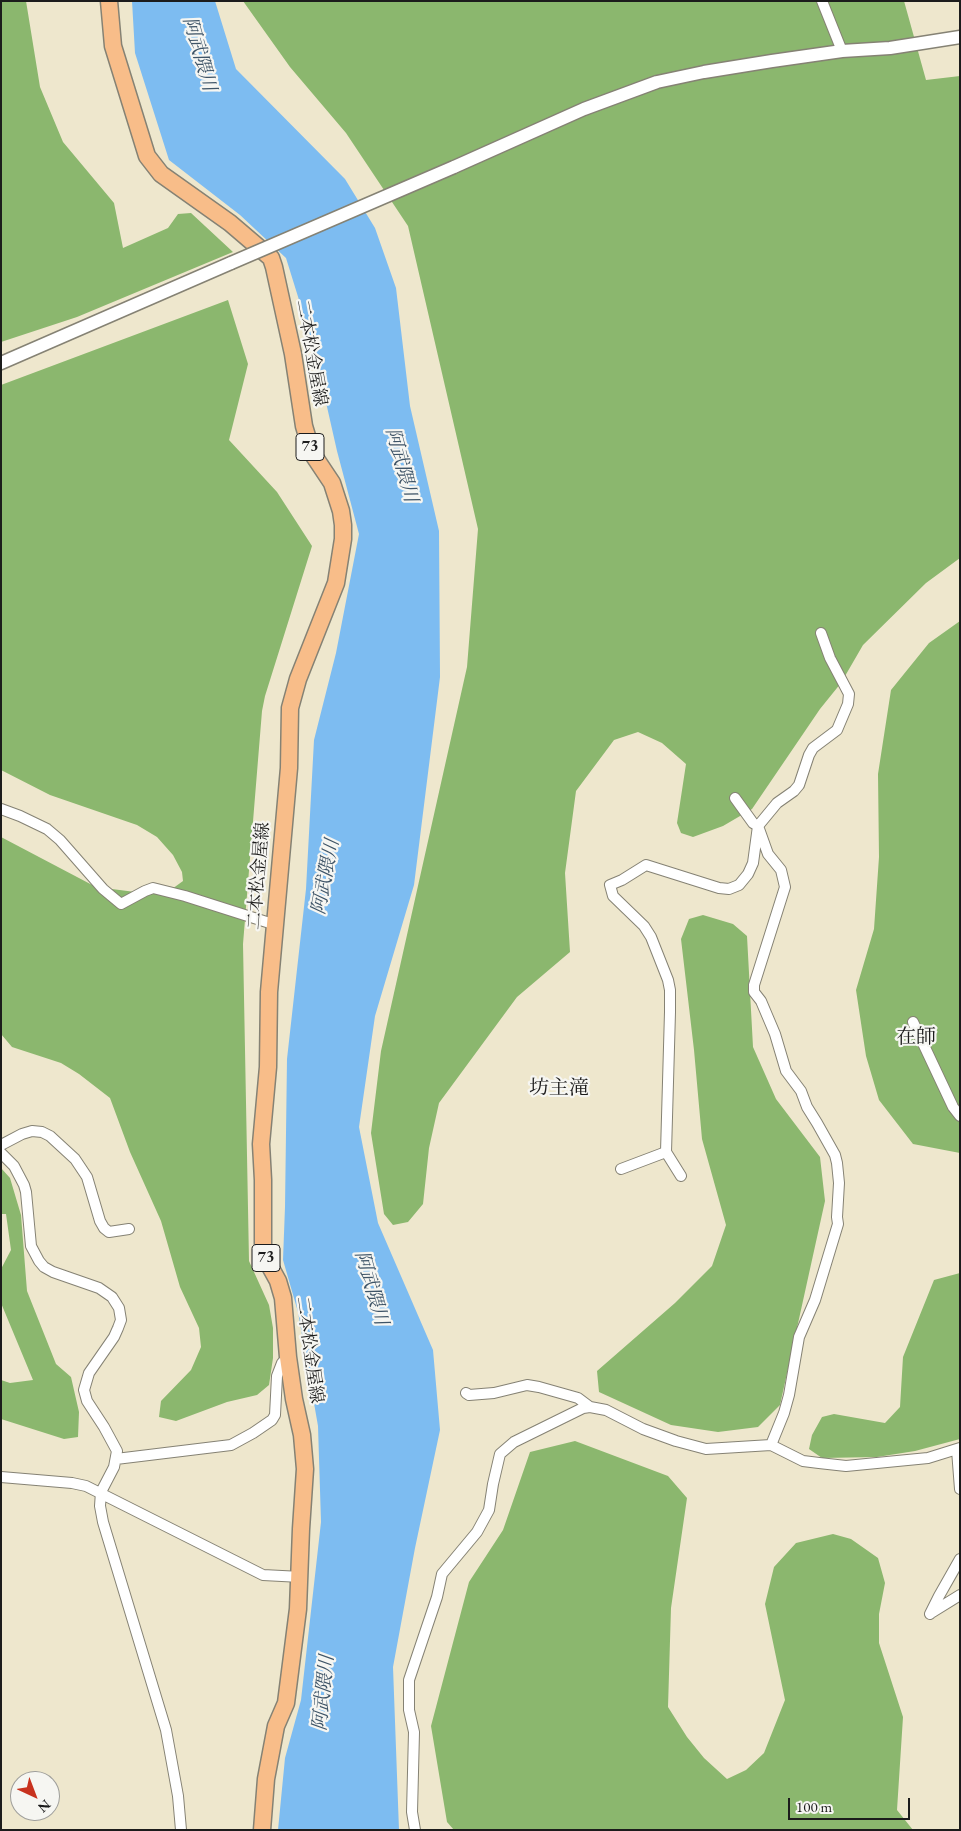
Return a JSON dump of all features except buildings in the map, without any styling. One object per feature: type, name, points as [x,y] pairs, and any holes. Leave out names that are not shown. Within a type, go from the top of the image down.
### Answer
[{"type":"main road","name":"二本松金屋線","points":[[109,1],[113,46],[147,156],[161,174],[230,223],[271,258],[293,354],[304,426],[312,453],[332,483],[343,525],[343,539],[336,583],[309,650],[290,708],[289,768],[269,992],[268,1067],[262,1144],[264,1180],[263,1248],[267,1261],[278,1281],[282,1298],[288,1357],[294,1399],[302,1435],[305,1469],[298,1609],[286,1703],[276,1726],[270,1754],[262,1830]]},
{"type":"street","points":[[822,1],[842,51]]},
{"type":"street","points":[[1,363],[584,110],[657,82],[704,72],[842,51],[890,48],[960,37]]},
{"type":"street","points":[[681,1176],[666,1152],[670,1012],[668,980],[644,926],[613,896],[610,885],[622,880],[646,864],[719,888],[729,889],[739,885],[748,874],[753,863],[758,826],[777,804],[799,785],[813,748],[837,730],[848,704],[849,694],[830,658],[821,633]]},
{"type":"street","points":[[735,798],[753,823],[758,826],[768,854],[781,870],[785,887],[761,965],[756,974],[754,992],[761,1002],[775,1034],[786,1072],[801,1091],[807,1107],[818,1123],[838,1163],[838,1224],[815,1300],[799,1336],[784,1413],[772,1445]]},
{"type":"street","points":[[1,809],[47,829],[60,840],[103,889],[121,904],[153,888],[185,896],[276,925]]},
{"type":"street","points":[[913,1022],[953,1107],[960,1116]]},
{"type":"street","points":[[1,1145],[32,1131],[42,1132],[50,1136],[75,1159],[88,1176],[100,1221],[104,1228],[109,1232],[129,1229]]},
{"type":"street","points":[[621,1169],[666,1152]]},
{"type":"street","points":[[1,1153],[19,1172],[24,1185],[31,1246],[44,1268],[99,1288],[112,1297],[119,1308],[121,1320],[118,1328],[114,1337],[89,1373],[84,1390],[87,1401],[117,1451],[114,1467],[101,1492],[103,1522],[166,1730],[178,1796],[181,1830]]},
{"type":"street","points":[[116,1459],[231,1445],[253,1433],[272,1420],[275,1415],[277,1376],[282,1363],[288,1357]]},
{"type":"street","points":[[466,1393],[469,1395],[494,1393],[527,1385],[578,1398],[590,1408]]},
{"type":"street","points":[[415,1830],[412,1812],[414,1732],[409,1710],[409,1680],[437,1597],[442,1574],[477,1532],[489,1510],[500,1454],[514,1442],[583,1408],[590,1408],[606,1410],[643,1429],[706,1449],[772,1445],[803,1461],[846,1466],[928,1458],[958,1449],[960,1489]]},
{"type":"street","points":[[1,1476],[86,1486],[262,1574],[301,1577]]},
{"type":"street","points":[[960,1559],[938,1596],[930,1614],[960,1595]]},
{"type":"green space","points":[[1,1],[26,1],[40,87],[63,142],[114,203],[123,248],[168,228],[178,214],[191,213],[233,252],[77,317],[1,342]]},
{"type":"green space","points":[[243,1],[904,1],[926,80],[960,76],[960,558],[926,583],[863,645],[841,683],[820,709],[752,809],[723,826],[693,837],[681,833],[677,823],[686,764],[662,743],[638,732],[614,740],[576,791],[565,873],[570,952],[517,997],[439,1103],[429,1148],[423,1204],[408,1222],[393,1225],[384,1214],[371,1133],[381,1051],[467,667],[478,529],[408,226],[346,133],[290,67]]},
{"type":"green space","points":[[228,300],[248,364],[229,440],[277,492],[312,546],[262,711],[243,944],[249,1261],[269,1305],[273,1328],[273,1358],[269,1385],[257,1395],[227,1402],[176,1421],[159,1417],[161,1401],[191,1370],[201,1347],[199,1328],[180,1287],[161,1221],[130,1152],[110,1098],[79,1074],[61,1063],[12,1047],[1,1034],[1,837],[96,887],[151,894],[172,889],[183,881],[182,872],[173,855],[157,837],[137,825],[50,795],[1,770],[1,385]]},
{"type":"green space","points":[[960,621],[960,1153],[913,1144],[879,1100],[866,1056],[856,990],[874,929],[879,857],[878,774],[891,690],[929,643]]},
{"type":"green space","points":[[703,915],[733,924],[747,936],[753,1047],[776,1099],[820,1157],[825,1201],[780,1405],[758,1427],[718,1432],[671,1425],[599,1392],[597,1371],[675,1303],[712,1266],[726,1225],[702,1139],[681,939],[689,919]]},
{"type":"green space","points":[[1,1168],[10,1178],[21,1215],[27,1291],[56,1364],[71,1377],[79,1412],[78,1437],[64,1439],[1,1419],[1,1380],[10,1383],[33,1380],[1,1303],[1,1269],[11,1250],[6,1214],[1,1214]]},
{"type":"green space","points":[[960,1273],[960,1439],[915,1451],[877,1457],[822,1458],[809,1449],[812,1435],[822,1417],[834,1414],[885,1423],[900,1407],[903,1357],[934,1280]]},
{"type":"green space","points":[[575,1441],[668,1476],[687,1498],[671,1608],[668,1707],[687,1737],[704,1758],[727,1779],[746,1770],[764,1753],[785,1700],[765,1604],[774,1567],[796,1543],[833,1534],[851,1539],[878,1558],[885,1583],[879,1614],[879,1643],[903,1717],[897,1810],[913,1830],[454,1830],[447,1822],[431,1726],[469,1582],[503,1530],[530,1452]]},
{"type":"water","name":"阿武隈川","points":[[132,1],[215,1],[236,69],[345,179],[375,228],[396,288],[410,406],[439,531],[440,677],[414,885],[375,1016],[359,1127],[378,1223],[433,1350],[440,1430],[415,1548],[393,1667],[399,1830],[278,1830],[285,1758],[301,1700],[321,1522],[318,1426],[298,1312],[283,1260],[287,1059],[306,889],[314,740],[336,653],[359,534],[337,451],[313,345],[286,258],[240,215],[169,160],[135,53]]},
{"type":"district","name":"在師","points":[[916,1038]]},
{"type":"district","name":"坊主滝","points":[[559,1089]]}]
